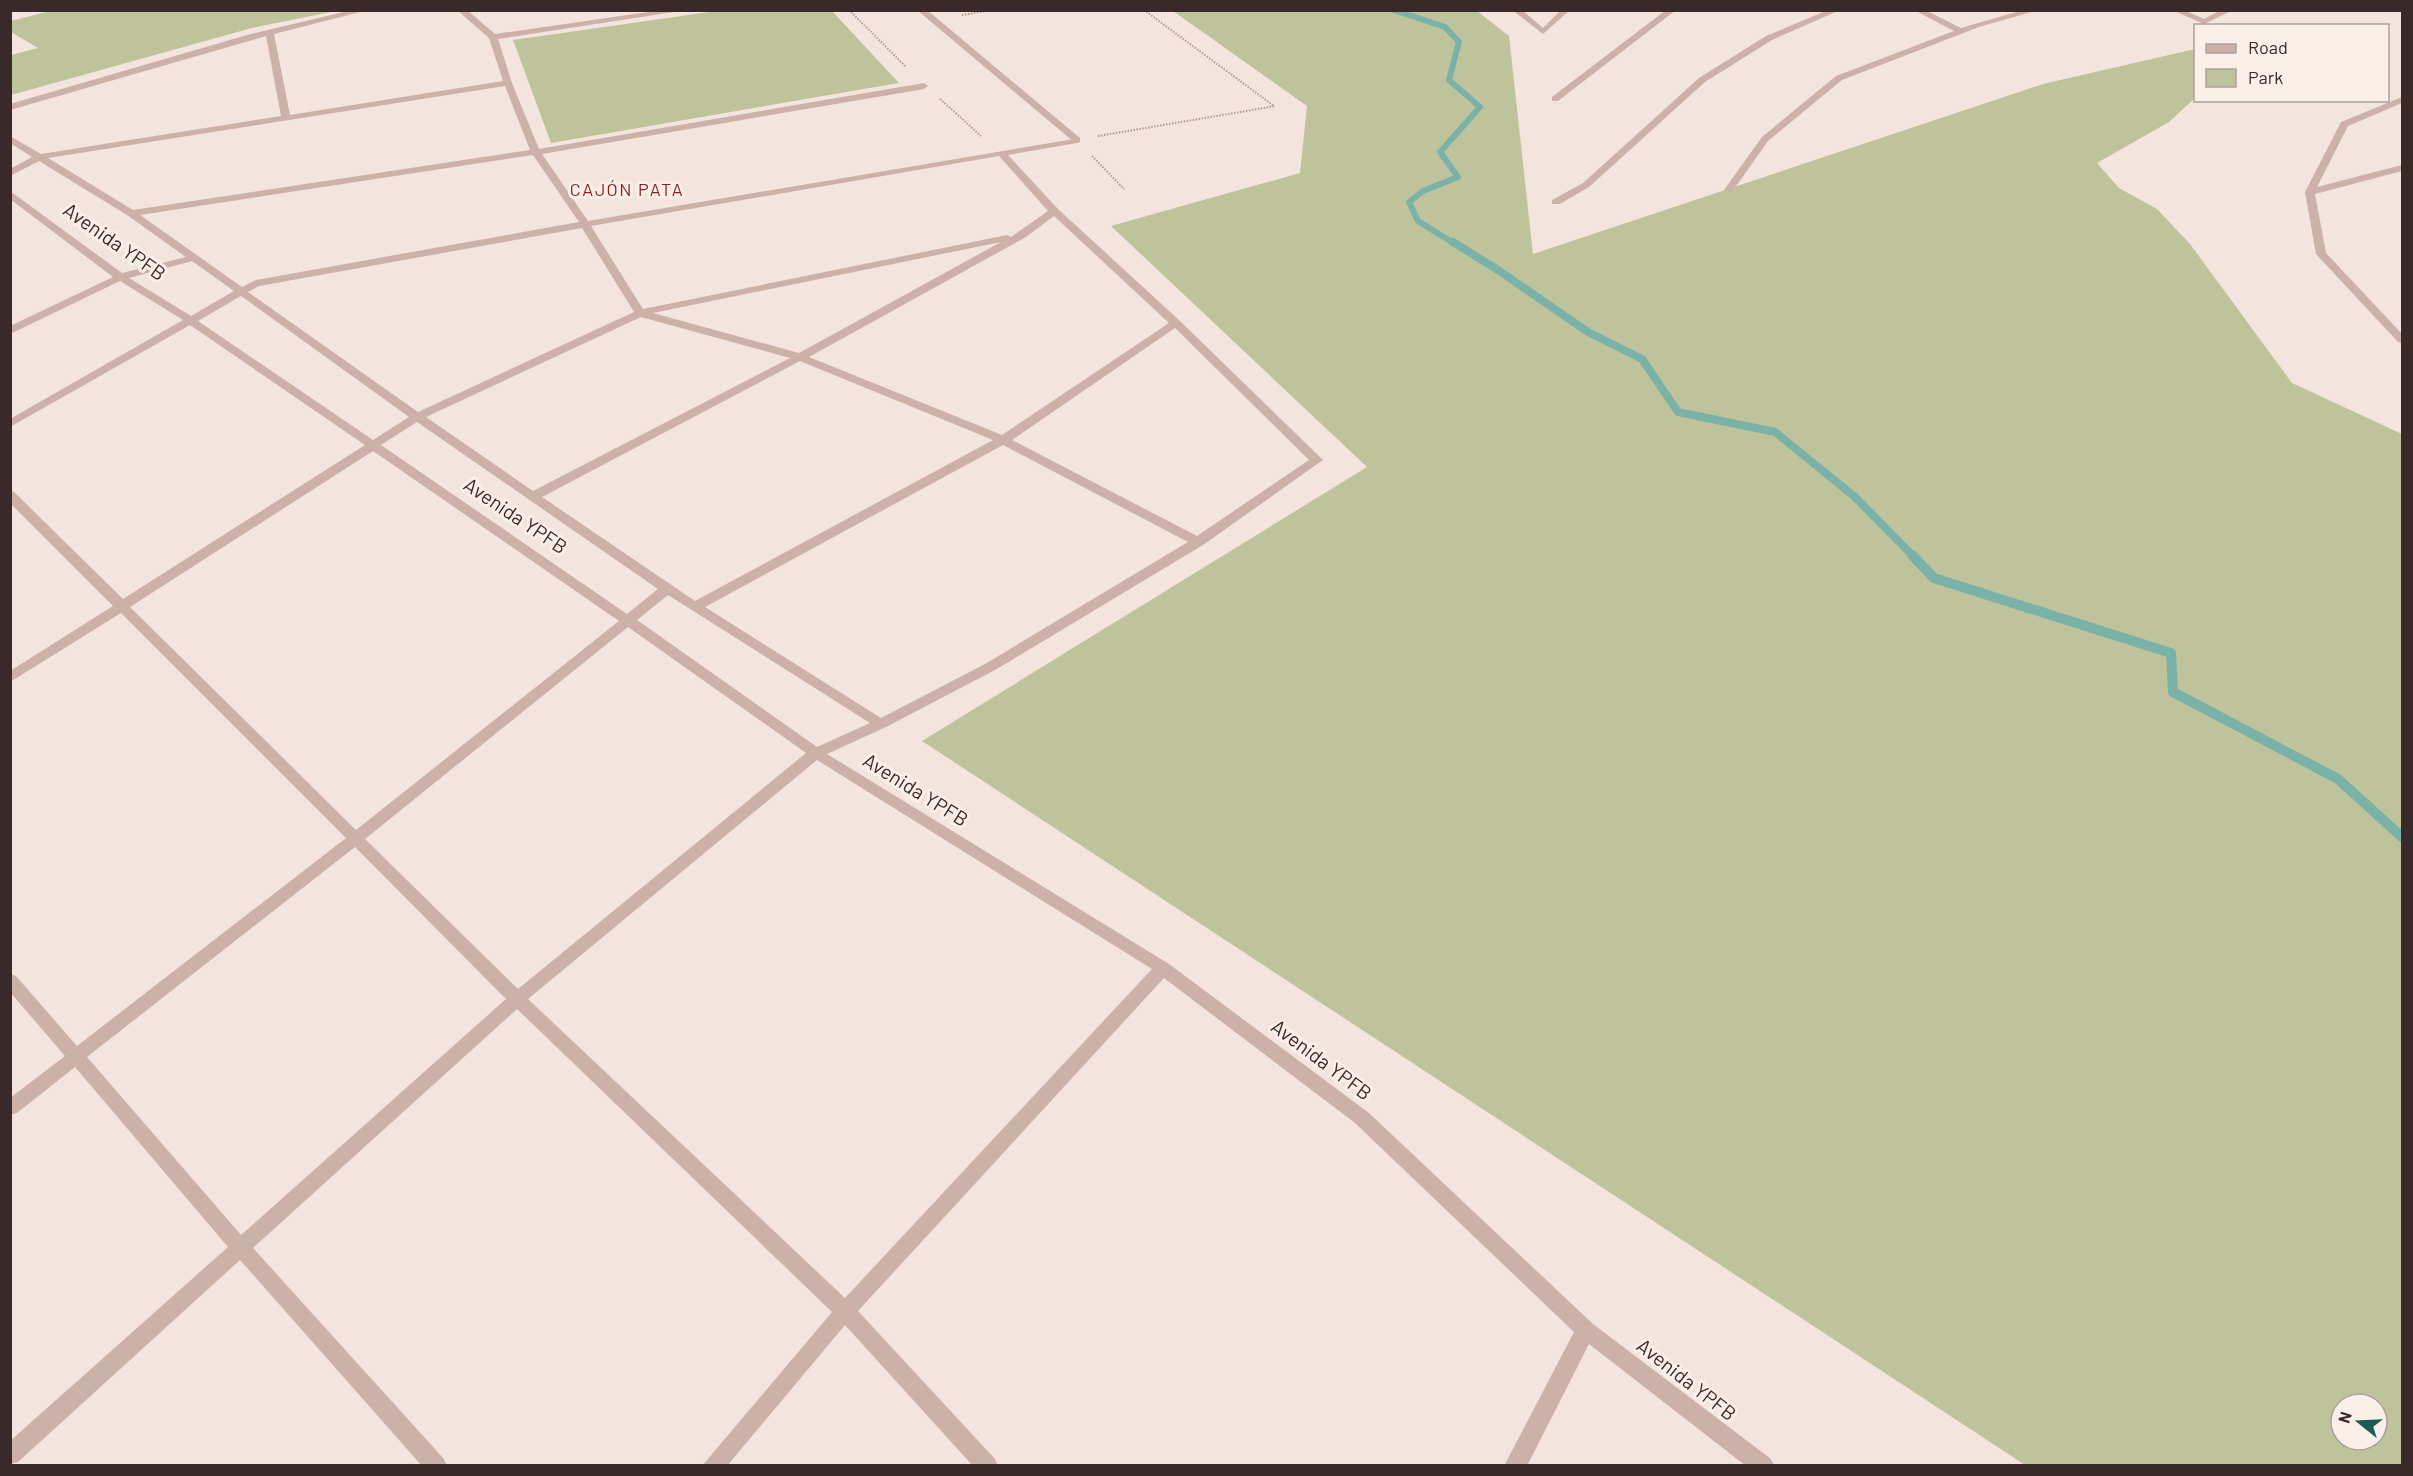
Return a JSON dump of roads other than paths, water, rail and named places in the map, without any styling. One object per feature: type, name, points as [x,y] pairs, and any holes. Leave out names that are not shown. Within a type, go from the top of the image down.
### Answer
[{"type":"street","points":[[10,107],[270,32],[364,10]]},
{"type":"street","points":[[461,10],[493,37],[508,83],[536,152],[585,224],[640,313],[800,357],[1002,440],[1198,542]]},
{"type":"street","points":[[493,37],[683,10]]},
{"type":"street","points":[[10,424],[256,283],[1077,140],[921,10]]},
{"type":"street","points":[[1515,10],[1544,32],[1566,10]]},
{"type":"street","points":[[1554,99],[1672,10]]},
{"type":"street","points":[[1556,202],[1586,185],[1702,80],[1769,38],[1836,10]]},
{"type":"street","points":[[1918,10],[1961,31]]},
{"type":"street","points":[[1729,189],[1765,139],[1839,78],[1961,31],[2034,10]]},
{"type":"street","points":[[2176,10],[2204,22],[2229,10]]},
{"type":"street","points":[[270,32],[286,118]]},
{"type":"street","points":[[10,173],[38,158],[508,83]]},
{"type":"street","points":[[131,213],[536,152],[924,86]]},
{"type":"street","points":[[2403,100],[2344,124],[2310,192],[2321,254],[2403,340]]},
{"type":"street","name":"Avenida YPFB","points":[[10,139],[131,213],[417,417],[667,589],[881,724]]},
{"type":"street","points":[[10,1455],[517,999],[816,753],[881,724],[990,667],[1198,542],[1317,460],[1176,322],[1054,211],[1002,154]]},
{"type":"street","points":[[2310,192],[2403,168]]},
{"type":"street","name":"Avenida YPFB","points":[[10,194],[120,277],[191,322],[546,563],[816,753],[1164,968],[1362,1118],[1586,1330],[1763,1466]]},
{"type":"street","points":[[534,496],[800,357],[1022,235],[1054,211]]},
{"type":"street","points":[[10,678],[417,417],[640,313],[1022,235]]},
{"type":"street","points":[[10,331],[120,277],[193,258]]},
{"type":"street","points":[[696,606],[1002,440],[1176,322]]},
{"type":"street","points":[[10,495],[517,999],[845,1311],[987,1466]]},
{"type":"street","points":[[10,1108],[356,838],[667,589]]},
{"type":"street","points":[[713,1466],[845,1311],[1164,968]]},
{"type":"street","points":[[10,980],[241,1248],[436,1466]]},
{"type":"street","points":[[1515,1466],[1586,1330]]},
{"type":"waterway","points":[[1394,10],[1445,27],[1459,42],[1449,80],[1480,107],[1440,152],[1458,177],[1423,191],[1409,202],[1418,221],[1455,244]]},
{"type":"waterway","points":[[1453,242],[1588,332],[1642,359],[1678,412],[1775,432],[1855,497],[1913,556]]},
{"type":"waterway","points":[[1912,555],[1934,578],[2171,653],[2173,692],[2338,779],[2402,837]]},
{"type":"district","name":"CAJÓN PATA","points":[[627,189]]}]
